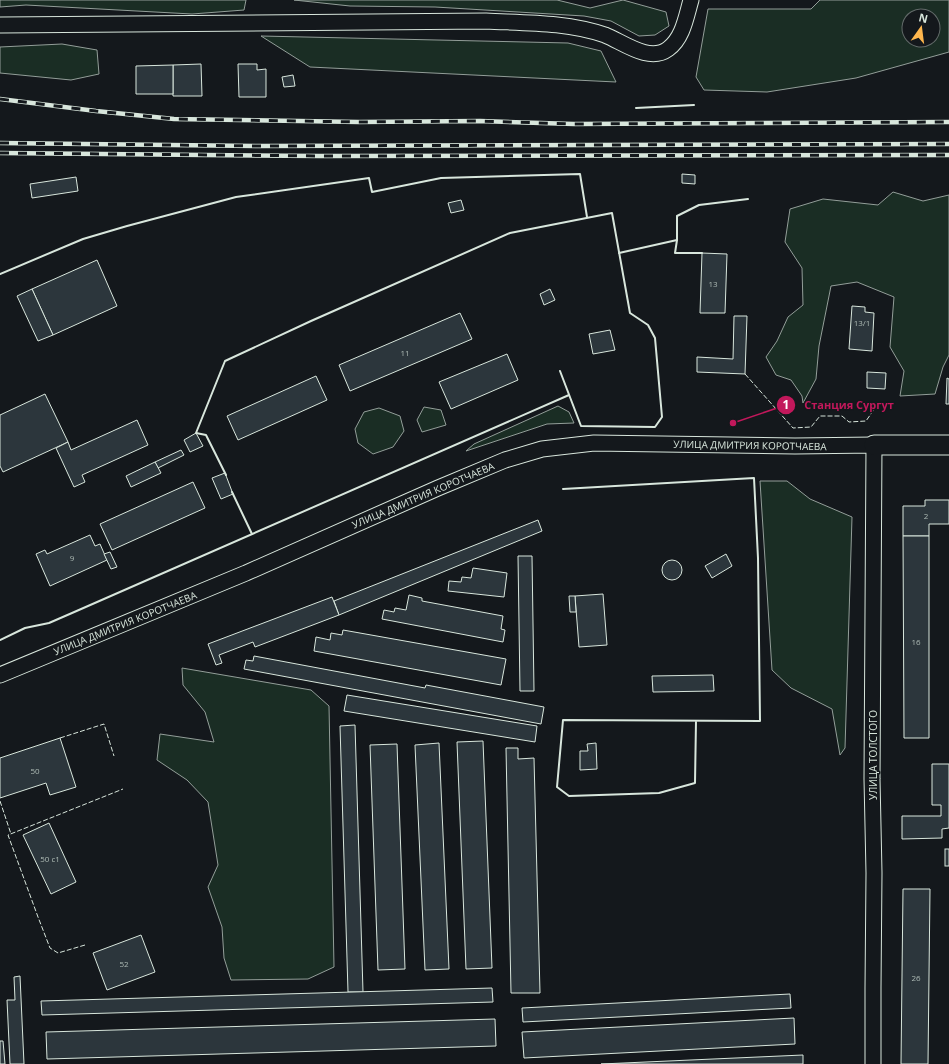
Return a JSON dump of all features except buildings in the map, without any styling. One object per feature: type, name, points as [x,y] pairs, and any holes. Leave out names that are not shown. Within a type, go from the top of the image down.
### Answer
[{"type":"main road","points":[[874,445],[949,445]]},
{"type":"street","points":[[0,25],[494,22],[560,25],[583,29],[606,36],[643,53],[658,53],[667,50],[677,40],[683,29],[691,0]]},
{"type":"street","name":"УЛИЦА ДМИТРИЯ КОРОТЧАЕВА","points":[[0,675],[246,574],[492,465],[542,449],[594,443],[795,446],[874,445]]},
{"type":"street","name":"УЛИЦА ТОЛСТОГО","points":[[873,1064],[872,988],[874,872],[872,779],[874,445]]},
{"type":"green space","points":[[0,0],[246,0],[244,10],[192,14],[26,5],[0,7]]},
{"type":"green space","points":[[294,0],[557,0],[590,8],[623,0],[666,12],[669,26],[655,35],[639,36],[611,21],[584,16],[435,7],[350,6]]},
{"type":"green space","points":[[820,0],[949,0],[949,52],[856,78],[767,92],[704,90],[696,77],[708,9],[811,9]]},
{"type":"green space","points":[[261,36],[568,43],[601,51],[616,82],[310,67]]},
{"type":"green space","points":[[62,44],[97,50],[99,74],[71,80],[0,73],[0,47]]},
{"type":"green space","points":[[893,192],[923,201],[949,195],[949,355],[943,367],[935,394],[900,396],[904,371],[890,347],[894,297],[857,282],[831,286],[819,346],[816,379],[803,403],[802,396],[791,380],[776,375],[766,357],[777,341],[788,317],[803,305],[802,268],[785,242],[790,209],[823,199],[878,205]]},
{"type":"green space","points":[[558,406],[569,412],[574,423],[547,424],[466,451],[474,444]]},
{"type":"green space","points":[[424,407],[441,410],[446,425],[422,432],[417,420]]},
{"type":"green space","points":[[379,408],[400,416],[404,431],[393,447],[373,454],[358,443],[355,429],[364,412]]},
{"type":"green space","points":[[760,481],[787,481],[810,499],[852,517],[845,748],[840,755],[832,709],[791,688],[772,670]]},
{"type":"green space","points":[[182,668],[311,690],[329,706],[334,967],[308,979],[231,980],[224,958],[222,927],[208,887],[218,865],[208,802],[187,780],[157,760],[160,734],[214,742],[205,712],[183,685]]},
{"type":"railway","points":[[0,99],[174,119],[359,122],[480,121],[574,124],[949,122]]},
{"type":"railway","points":[[0,143],[257,146],[949,144]]},
{"type":"railway","points":[[0,153],[320,156],[949,155]]},
{"type":"fence","points":[[745,374],[793,428],[811,427],[820,416],[842,416],[849,422],[866,421],[875,408]]},
{"type":"fence","points":[[60,738],[104,724],[114,756]]},
{"type":"fence","points":[[85,945],[58,953],[50,948],[8,835],[123,789]]},
{"type":"fence","points":[[0,801],[11,834]]},
{"type":"wall","points":[[636,108],[694,105]]},
{"type":"wall","points":[[0,274],[83,239],[236,197],[369,178],[372,192],[441,178],[580,174],[587,217]]},
{"type":"wall","points":[[702,253],[675,253],[677,240],[677,216],[699,205],[748,199]]},
{"type":"wall","points":[[226,475],[206,435],[196,433],[225,361],[311,321],[510,233],[612,213],[630,313],[648,325],[655,338],[662,417],[655,427],[581,426],[560,371]]},
{"type":"wall","points":[[619,253],[677,240]]},
{"type":"wall","points":[[0,640],[25,628],[49,623],[569,395]]},
{"type":"wall","points":[[563,489],[754,478],[758,558],[760,721],[563,720],[557,787],[569,796],[659,793],[695,783],[696,721]]},
{"type":"wall","points":[[232,492],[252,534]]},
{"type":"place","name":"Станция Сургут","points":[[733,423]]}]
